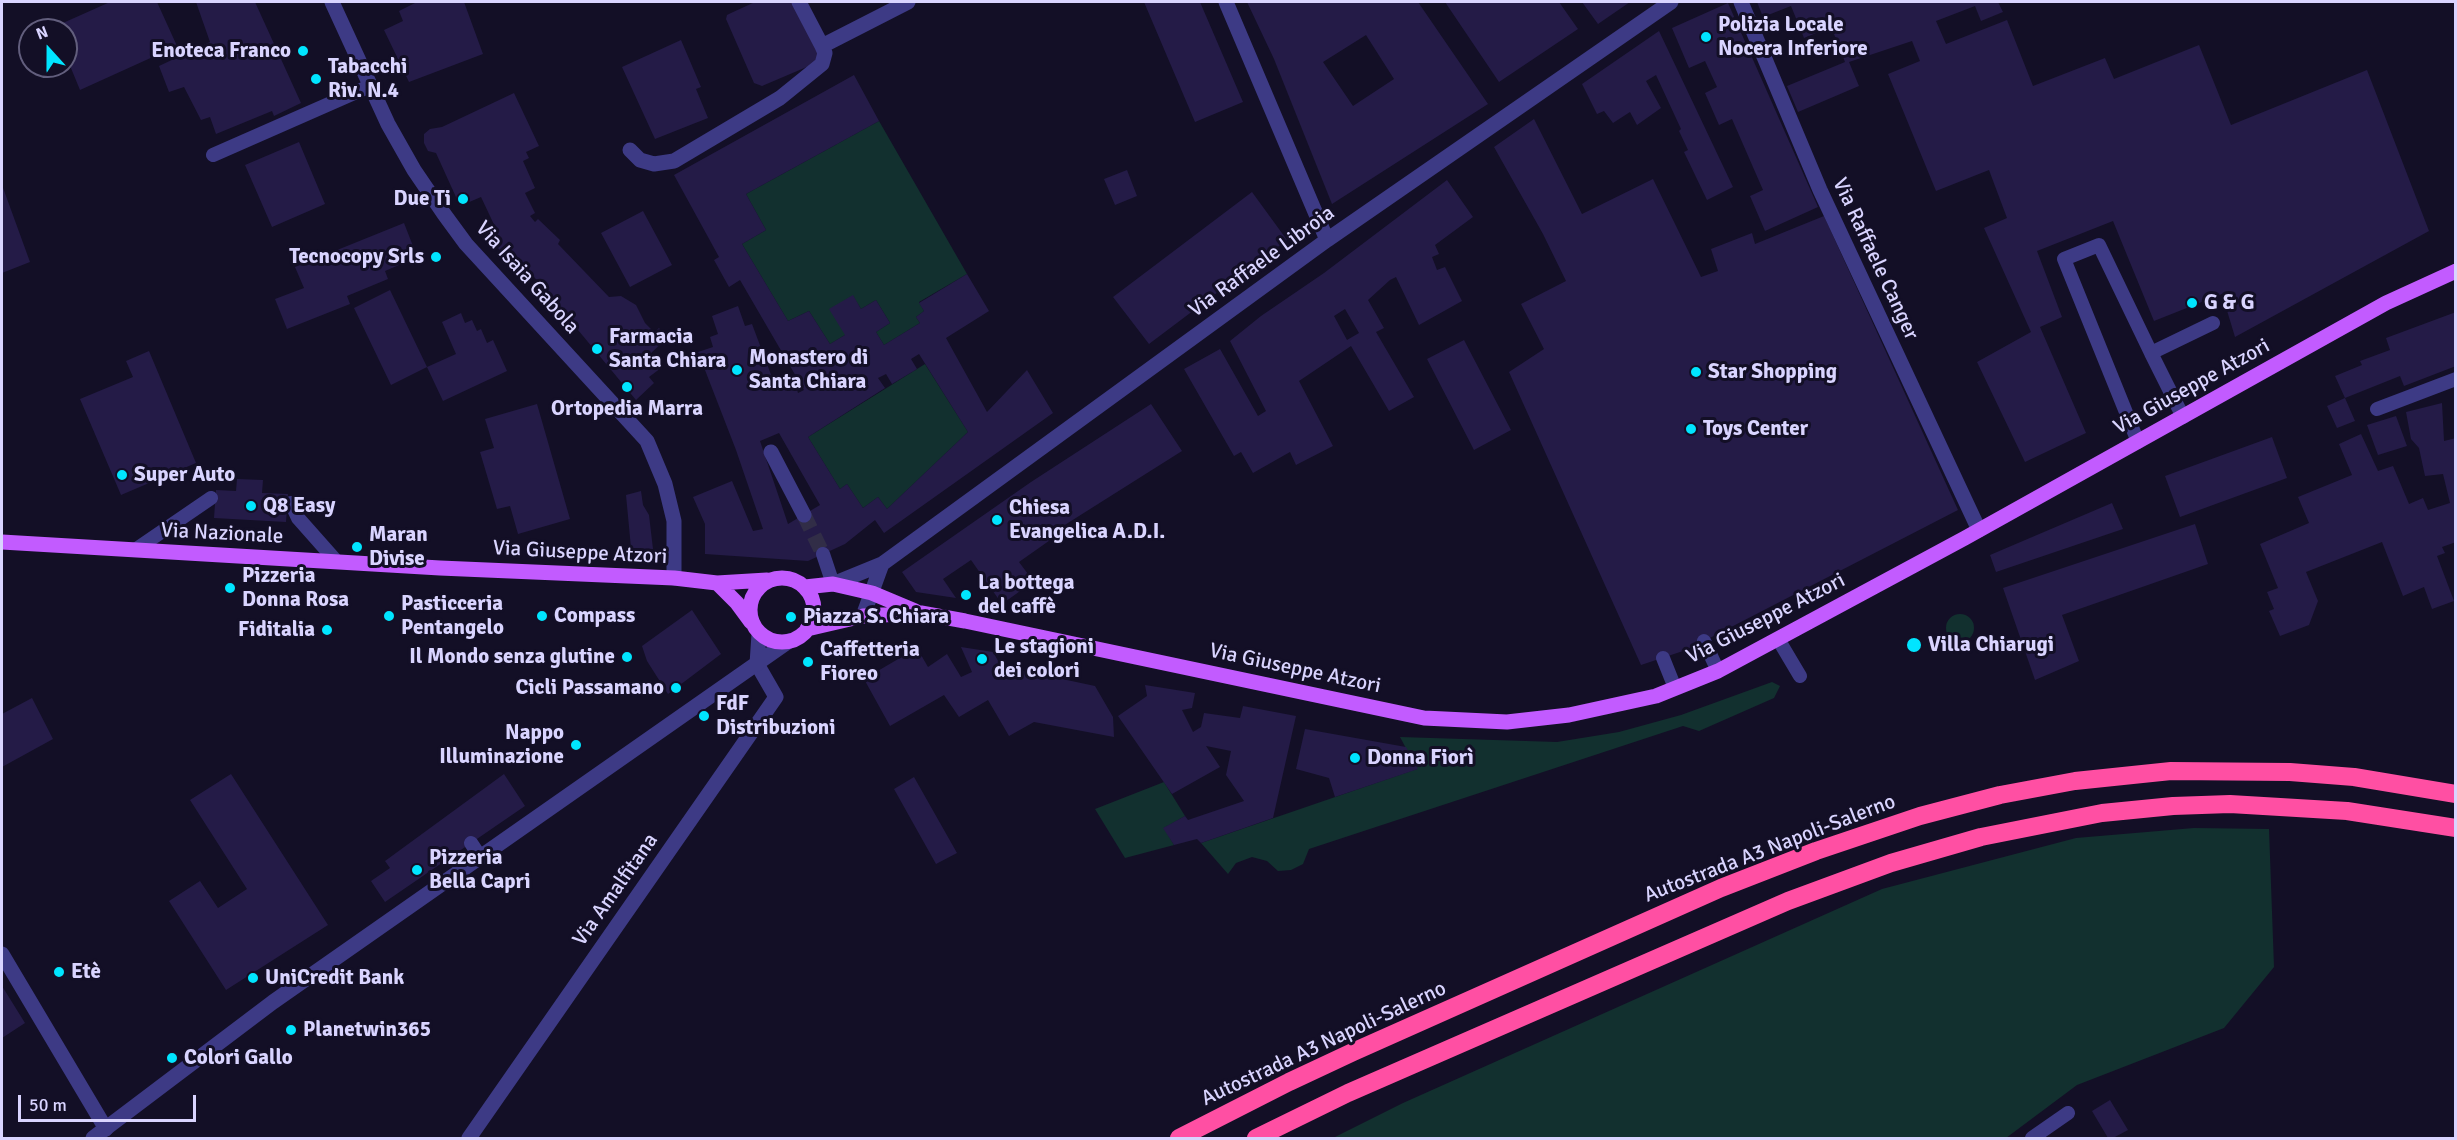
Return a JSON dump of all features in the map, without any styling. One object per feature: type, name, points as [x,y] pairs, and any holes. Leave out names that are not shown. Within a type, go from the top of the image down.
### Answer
[{"type":"highway","name":"Autostrada A3 Napoli-Salerno","points":[[1179,1138],[1353,1052],[1721,888],[1816,851],[1920,816],[2000,795],[2075,781],[2171,771],[2290,772],[2354,777],[2456,794]]},
{"type":"highway","points":[[1256,1138],[1348,1093],[1778,905],[1892,862],[1981,837],[2102,813],[2173,806],[2230,804],[2347,811],[2456,828]]},
{"type":"main road","name":"Via Giuseppe Atzori","points":[[440,568],[674,578],[717,583],[787,578],[805,587],[833,584],[872,592],[921,613],[1424,718],[1507,722],[1569,715],[1656,696],[1718,671],[1979,530],[2386,303],[2456,270]]},
{"type":"main road","name":"Via Nazionale","points":[[2,542],[440,568]]},
{"type":"main road","points":[[756,629],[749,604],[753,594],[767,580]]},
{"type":"main road","points":[[717,583],[737,603],[756,629],[778,642],[789,641]]},
{"type":"main road","points":[[805,587],[813,603],[814,612],[807,629]]},
{"type":"main road","name":"Via Giuseppe Atzori","points":[[789,641],[807,629],[863,616],[921,613]]},
{"type":"street","name":"Via Isaia Gabola","points":[[332,2],[370,86],[414,170],[466,244],[647,441],[668,490],[674,521],[674,578]]},
{"type":"street","points":[[630,150],[640,160],[654,165],[674,161],[780,98],[822,64],[825,53],[799,2]]},
{"type":"street","points":[[822,46],[908,2]]},
{"type":"street","points":[[1226,2],[1328,240]]},
{"type":"street","name":"Via Raffaele Libroia","points":[[833,584],[882,564],[1328,240],[1671,2]]},
{"type":"street","name":"Via Raffaele Canger","points":[[1741,2],[1820,190],[1979,530]]},
{"type":"street","points":[[771,452],[804,515]]},
{"type":"street","points":[[863,616],[882,564]]},
{"type":"street","points":[[756,629],[756,664]]},
{"type":"street","points":[[93,1138],[105,1134],[273,1002],[502,844],[789,641]]},
{"type":"street","name":"Via Amalfitana","points":[[469,1138],[776,697],[756,664]]},
{"type":"street","points":[[2,954],[105,1134]]},
{"type":"lane","points":[[213,155],[370,86]]},
{"type":"lane","points":[[2138,442],[2064,259],[2099,245],[2183,417]]},
{"type":"lane","points":[[2151,353],[2213,323]]},
{"type":"lane","points":[[2377,410],[2456,379]]},
{"type":"lane","points":[[135,550],[211,498]]},
{"type":"lane","points":[[291,503],[298,518],[337,562]]},
{"type":"lane","points":[[823,554],[833,584]]},
{"type":"lane","points":[[1778,639],[1800,676]]},
{"type":"lane","points":[[1704,640],[1718,671]]},
{"type":"lane","points":[[1663,657],[1675,688]]},
{"type":"lane","points":[[471,843],[481,858]]},
{"type":"lane","points":[[2032,1138],[2068,1113]]},
{"type":"green space","points":[[879,121],[967,274],[919,302],[924,311],[916,317],[920,323],[884,345],[876,332],[890,323],[876,300],[861,309],[853,296],[845,335],[830,344],[809,311],[788,321],[742,244],[766,230],[746,194]]},
{"type":"green space","points":[[925,364],[968,432],[887,509],[878,497],[863,508],[847,484],[840,489],[808,437]]},
{"type":"green space","points":[[1960,614],[1970,618],[1974,628],[1970,638],[1960,642],[1950,638],[1946,628],[1950,618]]},
{"type":"green space","points":[[1772,682],[1780,686],[1774,698],[1699,731],[1683,726],[1309,849],[1303,864],[1291,870],[1278,871],[1267,861],[1252,857],[1236,863],[1228,874],[1201,843],[1417,769],[1400,737],[1557,742],[1619,732],[1681,715]]},
{"type":"green space","points":[[1164,782],[1185,816],[1164,828],[1174,845],[1125,858],[1095,809]]},
{"type":"green space","points":[[2194,828],[2269,829],[2274,967],[2224,1028],[2077,1085],[2006,1138],[1333,1138],[1403,1103],[1882,889],[2076,838]]},
{"type":"building","points":[[110,2],[157,2],[177,46],[80,90],[75,78],[78,78],[78,18],[74,18]]},
{"type":"building","points":[[196,2],[255,2],[301,103],[274,116],[272,111],[216,134],[210,117],[201,120],[184,87],[169,92],[159,66],[210,42]]},
{"type":"building","points":[[417,2],[464,2],[483,54],[409,82],[384,30],[403,21],[399,11]]},
{"type":"building","points":[[755,2],[795,2],[819,55],[816,63],[762,86],[754,83],[726,19],[727,15]]},
{"type":"building","points":[[1144,2],[1200,2],[1243,102],[1195,122]]},
{"type":"building","points":[[1247,2],[1418,2],[1488,104],[1332,204],[1274,59]],"holes":[[[1366,35],[1394,79],[1353,106],[1323,62]]]},
{"type":"building","points":[[1445,2],[1559,2],[1578,29],[1499,82]]},
{"type":"building","points":[[1582,2],[1630,2],[1598,24]]},
{"type":"building","points":[[1757,2],[1998,2],[2003,12],[1981,21],[1975,6],[1936,21],[1946,44],[2007,20],[2033,86],[2105,58],[2114,79],[2199,45],[2231,125],[2367,70],[2429,231],[2235,337],[2222,294],[2154,321],[2113,221],[2037,251],[2062,317],[2040,327],[2086,433],[2025,462],[1977,362],[2031,332],[1984,228],[2007,218],[1989,170],[1936,191],[1888,74],[1920,61],[1912,41],[1849,62],[1859,86],[1798,112],[1787,86],[1845,62],[1834,34],[1841,31],[1838,24],[1804,38],[1791,6],[1763,17]]},
{"type":"building","points":[[1728,3],[1818,207],[1765,231],[1750,196],[1763,190],[1732,119],[1719,125],[1705,93],[1717,87],[1705,61],[1689,68],[1672,28]]},
{"type":"building","points":[[1659,31],[1733,187],[1707,200],[1684,152],[1688,150],[1679,131],[1681,129],[1656,75],[1646,81],[1661,108],[1637,125],[1630,112],[1613,123],[1604,111],[1597,114],[1582,84]]},
{"type":"building","points":[[681,40],[701,87],[696,89],[708,118],[655,139],[622,67]]},
{"type":"building","points":[[854,75],[879,121],[746,194],[766,230],[742,244],[788,321],[809,311],[830,344],[845,335],[829,309],[853,295],[861,309],[876,300],[890,323],[876,332],[884,345],[920,323],[916,317],[924,311],[919,303],[967,274],[989,311],[946,338],[987,412],[1027,370],[1053,413],[884,533],[875,520],[845,544],[808,561],[705,554],[705,524],[693,497],[732,481],[753,531],[763,529],[736,450],[698,352],[713,347],[710,337],[718,334],[712,316],[738,306],[745,326],[752,324],[776,388],[793,376],[798,393],[804,390],[740,280],[729,287],[714,260],[719,257],[674,175]],"holes":[[[919,354],[968,432],[887,509],[878,497],[863,508],[847,484],[840,489],[808,437],[885,388],[878,378],[886,374],[892,384],[917,369],[911,359]],[[779,433],[820,505],[788,524],[760,441]]]},
{"type":"building","points":[[514,93],[539,146],[526,152],[529,158],[523,161],[535,188],[525,193],[535,213],[530,216],[535,222],[538,219],[560,240],[558,244],[609,297],[621,296],[636,305],[645,323],[654,332],[659,328],[667,338],[649,355],[661,368],[649,377],[654,383],[636,400],[530,272],[525,276],[494,244],[497,240],[493,236],[498,233],[481,197],[460,206],[436,153],[428,151],[424,143],[424,134],[430,129],[442,127]]},
{"type":"building","points":[[1534,119],[1582,214],[1653,179],[1701,277],[1718,271],[1711,249],[1752,233],[1755,244],[1824,216],[1958,510],[1704,641],[1683,651],[1641,665],[1509,372],[1544,349],[1521,304],[1566,281],[1543,234],[1494,147]]},
{"type":"building","points":[[299,142],[325,204],[272,227],[245,165]]},
{"type":"building","points":[[1127,170],[1137,196],[1115,205],[1104,179]]},
{"type":"building","points":[[1447,180],[1473,217],[1435,245],[1439,254],[1432,257],[1437,270],[1445,267],[1462,301],[1419,325],[1396,277],[1368,300],[1384,328],[1376,332],[1414,397],[1389,411],[1351,346],[1299,381],[1333,446],[1296,465],[1290,452],[1253,473],[1241,452],[1234,456],[1184,369],[1220,349],[1258,416],[1266,411],[1230,341],[1261,316],[1324,273]],"holes":[[[1345,309],[1359,333],[1347,340],[1334,316]]]},
{"type":"building","points":[[2,185],[30,262],[2,273]]},
{"type":"building","points":[[1252,192],[1287,240],[1149,344],[1113,297]]},
{"type":"building","points":[[643,211],[672,265],[630,287],[601,233]]},
{"type":"building","points":[[404,223],[413,246],[408,248],[413,259],[385,271],[388,279],[347,296],[350,304],[287,329],[275,299],[304,288],[295,267]]},
{"type":"building","points":[[390,290],[427,367],[391,385],[354,308]]},
{"type":"building","points":[[2456,312],[2456,366],[2404,386],[2400,376],[2345,398],[2335,376],[2362,365],[2360,361],[2390,350],[2386,338]]},
{"type":"building","points":[[461,313],[465,323],[472,320],[477,331],[481,329],[487,343],[493,340],[507,371],[443,401],[427,367],[456,354],[442,322]]},
{"type":"building","points":[[1464,340],[1511,430],[1474,450],[1427,359]]},
{"type":"building","points":[[149,351],[196,463],[121,495],[80,399],[133,377],[126,361]]},
{"type":"building","points":[[2345,398],[2355,421],[2337,428],[2327,406]]},
{"type":"building","points":[[2442,403],[2444,441],[2456,438],[2456,542],[2442,547],[2445,553],[2437,556],[2454,601],[2432,609],[2424,587],[2403,596],[2382,542],[2306,572],[2318,601],[2309,625],[2280,636],[2269,611],[2274,609],[2267,592],[2278,588],[2260,544],[2309,523],[2298,497],[2352,475],[2339,444],[2361,434],[2378,471],[2393,466],[2409,504],[2423,498],[2428,510],[2450,503],[2443,474],[2425,476],[2419,448],[2411,439],[2406,412]]},
{"type":"building","points":[[537,404],[570,519],[518,534],[510,506],[497,509],[480,452],[494,448],[485,419]]},
{"type":"building","points":[[1151,404],[1182,451],[1060,528],[1063,531],[1019,562],[1028,574],[1018,581],[1023,589],[1002,604],[971,560],[943,579],[956,598],[916,592],[902,572],[1031,482]]},
{"type":"building","points":[[2396,416],[2407,446],[2378,455],[2367,425]]},
{"type":"building","points":[[2272,437],[2287,478],[2180,517],[2165,476]]},
{"type":"building","name":"Q8 Easy","points":[[237,479],[263,480],[262,493],[288,494],[286,522],[214,518],[216,490],[236,491]]},
{"type":"building","points":[[641,491],[643,505],[649,515],[653,549],[631,548],[626,495]]},
{"type":"building","points":[[2112,503],[2123,529],[1996,572],[1990,555]]},
{"type":"building","points":[[2195,524],[2208,564],[2062,615],[2079,661],[2035,680],[2003,588]]},
{"type":"building","points":[[692,610],[721,654],[668,694],[647,661],[642,646]]},
{"type":"building","points":[[961,647],[993,652],[1001,666],[1095,686],[1113,717],[1114,737],[1034,722],[1009,736],[988,700],[959,717],[944,695],[890,726],[864,679],[917,648],[928,667],[947,654],[961,677],[972,672]]},
{"type":"building","points":[[1145,685],[1195,693],[1192,708],[1182,710],[1193,732],[1201,727],[1204,713],[1240,718],[1243,706],[1296,716],[1273,818],[1201,843],[1197,839],[1174,845],[1163,828],[1185,816],[1188,820],[1244,801],[1226,775],[1231,751],[1206,746],[1220,767],[1172,794],[1118,716],[1147,696]]},
{"type":"building","points":[[32,698],[53,739],[2,767],[2,714]]},
{"type":"building","name":"Donna Fiorì","points":[[1305,729],[1406,747],[1418,769],[1335,797],[1329,778],[1296,769]]},
{"type":"building","points":[[231,774],[328,925],[226,990],[169,901],[200,881],[218,908],[247,889],[190,800]]},
{"type":"building","points":[[504,774],[525,806],[385,902],[371,881],[390,868],[385,861]]},
{"type":"building","points":[[914,777],[957,853],[936,864],[894,789]]},
{"type":"building","points":[[2,986],[25,1023],[2,1038]]},
{"type":"building","points":[[2110,1100],[2128,1130],[2113,1138],[2108,1138],[2092,1111]]},
{"type":"tunnel","points":[[804,515],[823,554]]},
{"type":"place","name":"Polizia Locale Nocera Inferiore","points":[[1706,37]]},
{"type":"place","name":"Enoteca Franco","points":[[303,51]]},
{"type":"place","name":"Tabacchi Riv. N.4","points":[[316,79]]},
{"type":"place","name":"Due Ti","points":[[463,199]]},
{"type":"place","name":"Tecnocopy Srls","points":[[436,257]]},
{"type":"place","name":"G & G","points":[[2192,303]]},
{"type":"place","name":"Farmacia Santa Chiara","points":[[597,349]]},
{"type":"place","name":"Monastero di Santa Chiara","points":[[737,370]]},
{"type":"place","name":"Star Shopping","points":[[1696,372]]},
{"type":"place","name":"Ortopedia Marra","points":[[627,387]]},
{"type":"place","name":"Toys Center","points":[[1691,429]]},
{"type":"place","name":"Super Auto","points":[[122,475]]},
{"type":"place","name":"Q8 Easy","points":[[251,506]]},
{"type":"place","name":"Chiesa Evangelica A.D.I.","points":[[997,520]]},
{"type":"place","name":"Maran Divise","points":[[357,547]]},
{"type":"place","name":"Pizzeria Donna Rosa","points":[[230,588]]},
{"type":"place","name":"La bottega del caffè","points":[[966,595]]},
{"type":"place","name":"Pasticceria Pentangelo","points":[[389,616]]},
{"type":"place","name":"Compass","points":[[542,616]]},
{"type":"place","name":"Piazza S. Chiara","points":[[791,617]]},
{"type":"place","name":"Fiditalia","points":[[327,630]]},
{"type":"place","name":"Villa Chiarugi","points":[[1914,645]]},
{"type":"place","name":"Il Mondo senza glutine","points":[[627,657]]},
{"type":"place","name":"Le stagioni dei colori","points":[[982,659]]},
{"type":"place","name":"Caffetteria Fioreo","points":[[808,662]]},
{"type":"place","name":"Cicli Passamano","points":[[676,688]]},
{"type":"place","name":"FdF Distribuzioni","points":[[704,716]]},
{"type":"place","name":"Nappo Illuminazione","points":[[576,745]]},
{"type":"place","name":"Donna Fiorì","points":[[1355,758]]},
{"type":"place","name":"Pizzeria Bella Capri","points":[[417,870]]},
{"type":"place","name":"Etè","points":[[59,972]]},
{"type":"place","name":"UniCredit Bank","points":[[253,978]]},
{"type":"place","name":"Planetwin365","points":[[291,1030]]},
{"type":"place","name":"Colori Gallo","points":[[172,1058]]}]
